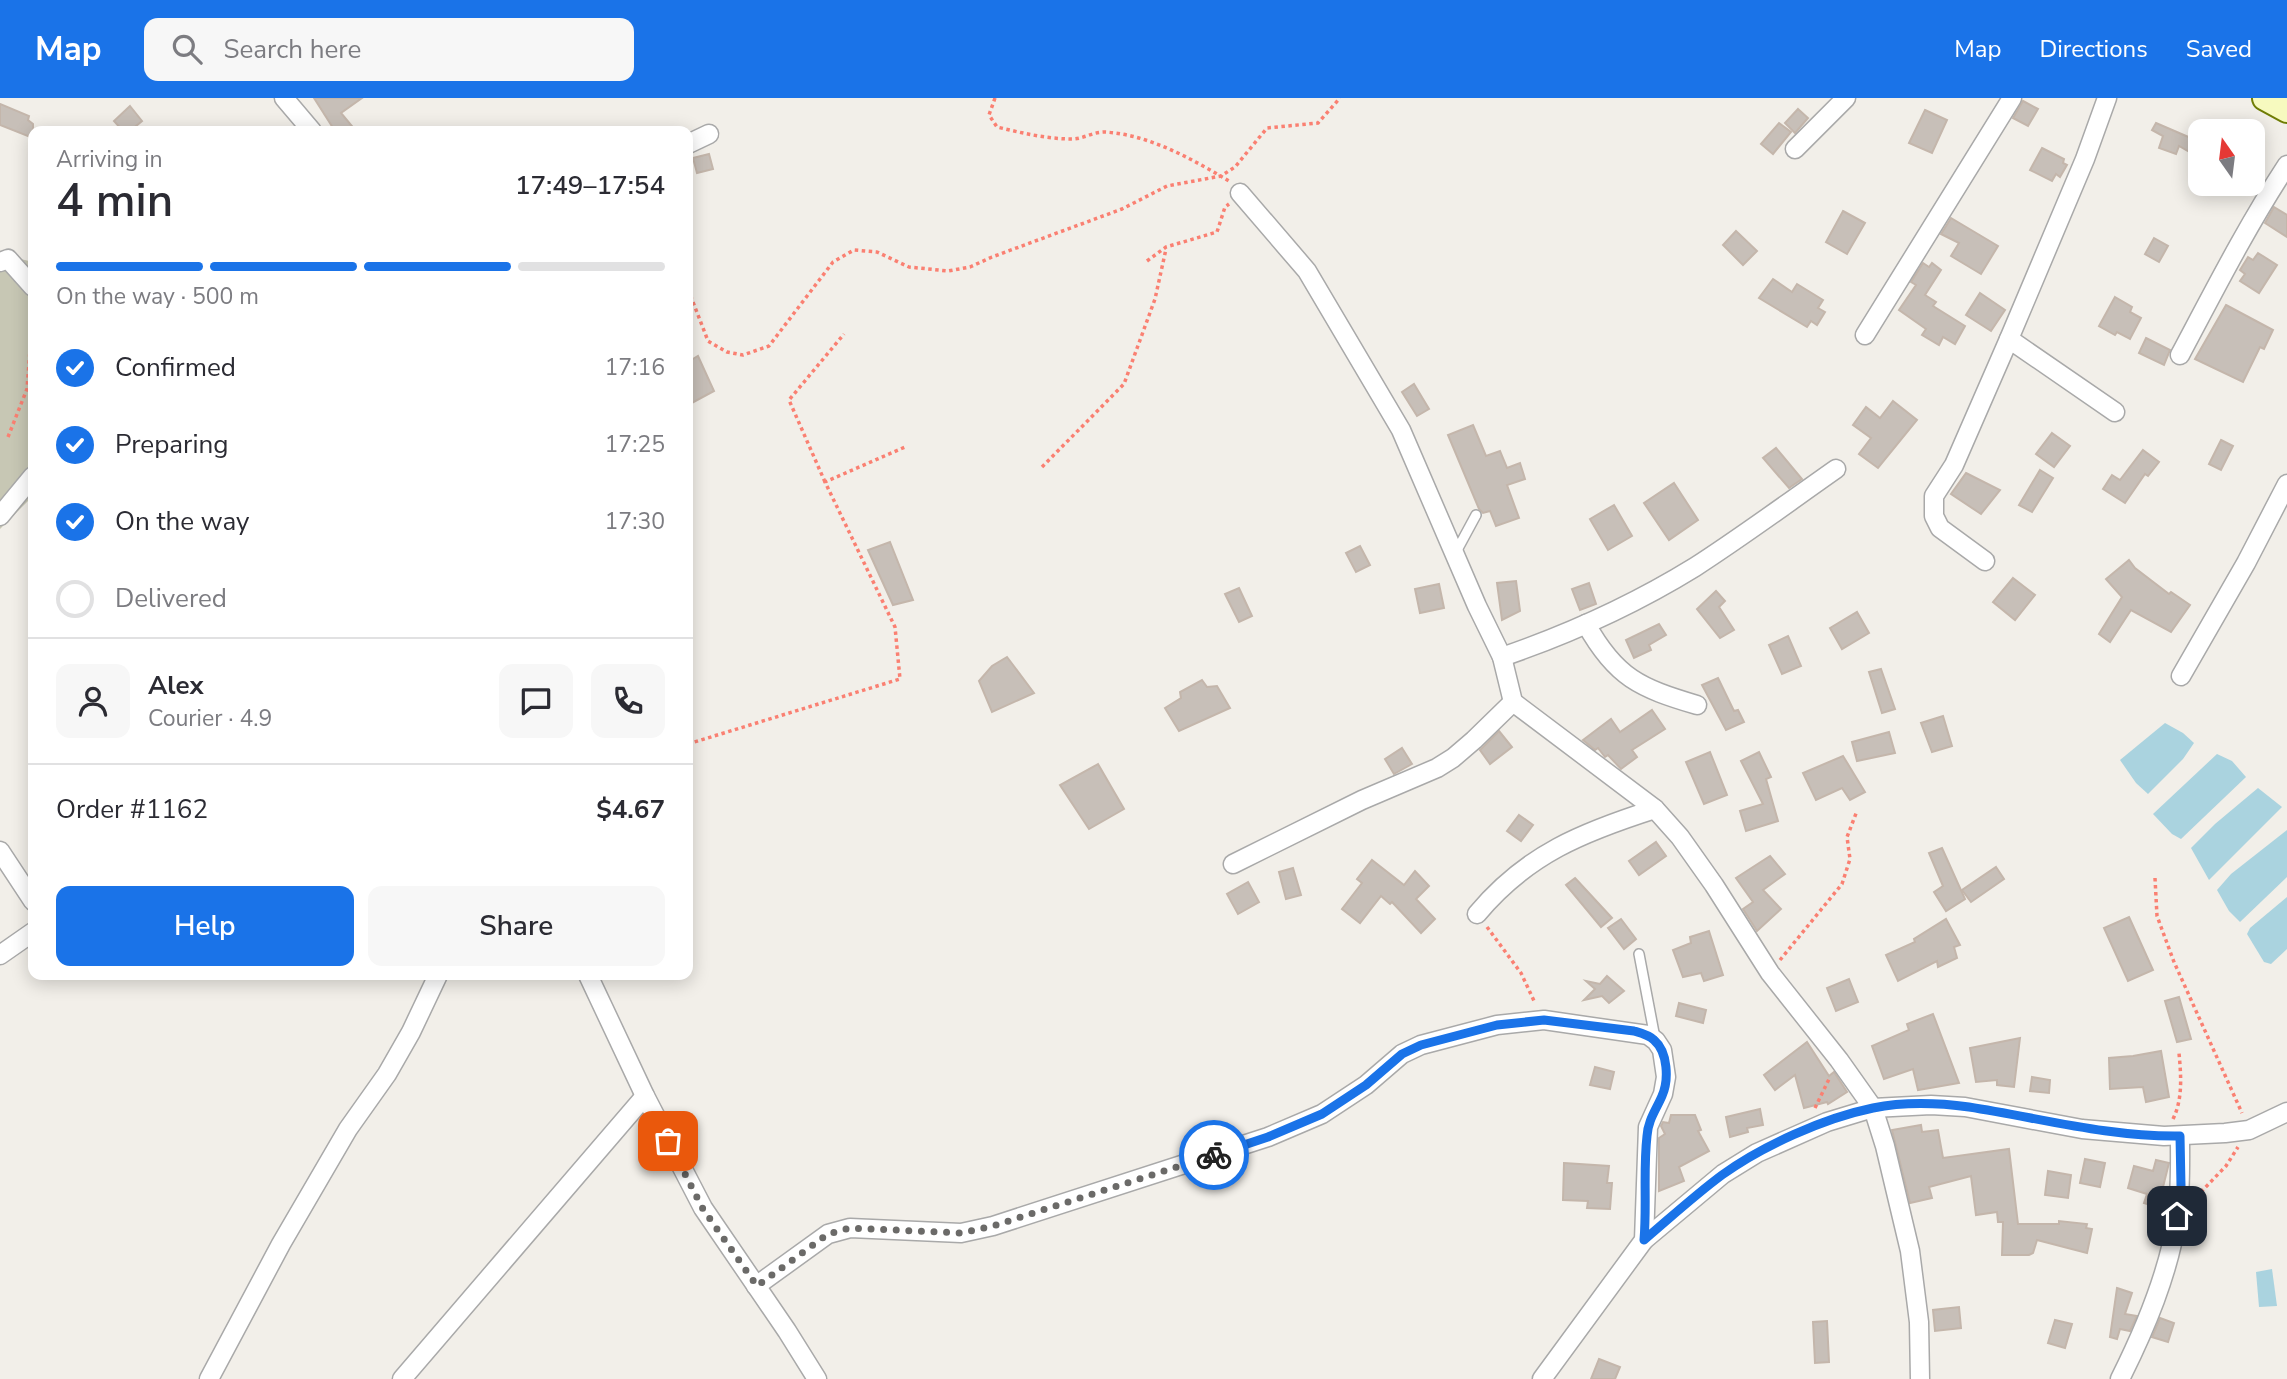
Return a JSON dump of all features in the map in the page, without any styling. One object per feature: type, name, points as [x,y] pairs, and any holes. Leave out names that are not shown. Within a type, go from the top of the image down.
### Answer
[{"type":"main road","points":[[2265,98],[2287,110]]},
{"type":"street","points":[[284,98],[308,126]]},
{"type":"street","points":[[1795,149],[1846,98]]},
{"type":"street","points":[[1865,335],[2011,98]]},
{"type":"street","points":[[1985,561],[1940,528],[1934,516],[1934,496],[1954,465],[2009,339],[2085,159],[2107,98]]},
{"type":"street","points":[[693,142],[709,134]]},
{"type":"street","points":[[2180,355],[2228,263],[2287,164]]},
{"type":"street","points":[[1240,193],[1307,271],[1328,302],[1401,430],[1502,657],[1513,702],[1655,809],[1680,837],[1770,973],[1873,1108],[1910,1251],[1919,1322],[1920,1379]]},
{"type":"street","points":[[0,262],[9,259],[28,280]]},
{"type":"street","points":[[2009,339],[2115,412]]},
{"type":"street","points":[[1502,657],[1586,624],[1695,567],[1836,469]]},
{"type":"street","points":[[0,516],[28,482]]},
{"type":"street","points":[[2180,676],[2246,563],[2287,484]]},
{"type":"street","points":[[1586,624],[1601,651],[1625,675],[1647,689],[1697,705]]},
{"type":"street","points":[[1233,864],[1362,800],[1437,768],[1460,752],[1513,702]]},
{"type":"street","points":[[1477,914],[1489,899],[1516,875],[1555,847],[1655,809]]},
{"type":"street","points":[[0,851],[28,893]]},
{"type":"street","points":[[0,955],[28,935]]},
{"type":"street","points":[[209,1379],[281,1244],[348,1129],[387,1074],[436,980]]},
{"type":"street","points":[[590,980],[645,1096],[703,1209],[817,1379]]},
{"type":"street","points":[[757,1286],[828,1234],[850,1228],[961,1233],[993,1226],[1268,1137],[1322,1114],[1366,1085],[1402,1054],[1421,1045],[1497,1025],[1544,1020],[1634,1031],[1648,1035],[1656,1041],[1665,1061],[1666,1077],[1663,1094],[1651,1117],[1646,1138],[1644,1240]]},
{"type":"street","points":[[402,1379],[645,1096]]},
{"type":"street","points":[[1542,1379],[1644,1240],[1723,1174],[1757,1153],[1803,1132],[1873,1108],[1931,1105],[1965,1107],[2082,1129],[2172,1136],[2249,1130],[2287,1112]]},
{"type":"street","points":[[2120,1379],[2136,1348],[2173,1242],[2181,1186],[2172,1136]]},
{"type":"lane","points":[[1455,554],[1476,515]]},
{"type":"lane","points":[[1639,954],[1656,1041]]},
{"type":"path","points":[[995,98],[989,115],[997,127],[1033,136],[1075,139],[1100,132],[1130,135],[1198,162],[1232,183],[1240,193],[1225,208],[1217,232],[1167,247],[1147,261]]},
{"type":"path","points":[[693,302],[708,341],[727,352],[743,355],[769,346],[833,262],[854,250],[877,252],[909,267],[948,271],[970,267],[1122,209],[1167,186],[1221,176],[1235,167],[1267,128],[1318,123],[1340,98]]},
{"type":"path","points":[[1042,467],[1124,384],[1155,299],[1167,247]]},
{"type":"path","points":[[693,742],[900,679],[895,627],[789,400],[844,334]]},
{"type":"path","points":[[8,437],[27,389],[28,376]]},
{"type":"path","points":[[825,482],[905,447]]},
{"type":"path","points":[[1770,973],[1842,884],[1850,859],[1847,837],[1857,811]]},
{"type":"path","points":[[2155,878],[2157,916],[2174,962],[2249,1130],[2227,1166],[2177,1216]]},
{"type":"path","points":[[1477,914],[1521,973],[1544,1020]]},
{"type":"path","points":[[2172,1136],[2181,1076],[2179,1053]]},
{"type":"path","points":[[1803,1132],[1839,1060]]},
{"type":"shaded area","points":[[0,254],[28,261],[28,501],[0,529]]},
{"type":"water","points":[[2165,723],[2194,743],[2183,759],[2148,794],[2136,783],[2120,760]]},
{"type":"water","points":[[2217,754],[2232,761],[2246,777],[2181,839],[2172,834],[2153,814]]},
{"type":"water","points":[[2258,788],[2282,807],[2209,880],[2191,848]]},
{"type":"water","points":[[2287,830],[2287,877],[2240,922],[2229,911],[2217,890],[2231,874]]},
{"type":"water","points":[[2287,897],[2287,949],[2271,964],[2264,962],[2247,934],[2250,928]]},
{"type":"water","points":[[2272,1269],[2277,1306],[2259,1307],[2256,1272]]},
{"type":"building","points":[[314,98],[362,98],[341,113],[352,126],[332,126]]},
{"type":"building","points":[[2023,101],[2038,109],[2028,126],[2013,118]]},
{"type":"building","points":[[0,104],[29,116],[28,120],[33,126],[28,126],[28,136],[0,125]]},
{"type":"building","points":[[130,106],[142,121],[136,126],[118,126],[114,121]]},
{"type":"building","points":[[1798,109],[1808,118],[1795,133],[1785,123]]},
{"type":"building","points":[[1925,110],[1947,120],[1932,153],[1909,143]]},
{"type":"building","points":[[1779,123],[1791,132],[1773,154],[1761,144]]},
{"type":"building","points":[[2156,123],[2188,137],[2188,151],[2179,146],[2176,154],[2159,148],[2163,136],[2152,130]]},
{"type":"building","points":[[2042,148],[2064,159],[2063,163],[2067,165],[2060,177],[2056,174],[2052,181],[2030,170]]},
{"type":"building","points":[[709,154],[713,169],[697,173],[693,158]]},
{"type":"building","points":[[2274,207],[2287,215],[2287,237],[2265,223]]},
{"type":"building","points":[[1843,211],[1865,223],[1847,254],[1826,242]]},
{"type":"building","points":[[1951,218],[1998,246],[1981,274],[1951,256],[1959,243],[1941,234]]},
{"type":"building","points":[[1736,231],[1757,251],[1743,265],[1723,245]]},
{"type":"building","points":[[2154,238],[2168,246],[2159,262],[2145,254]]},
{"type":"building","points":[[2258,253],[2277,265],[2259,293],[2240,281],[2245,274],[2240,270],[2248,257],[2253,260]]},
{"type":"building","points":[[1923,263],[1929,267],[1932,263],[1941,270],[1925,295],[1936,302],[1933,306],[1965,326],[1955,344],[1943,337],[1939,345],[1922,335],[1926,329],[1899,310],[1916,285],[1911,282]]},
{"type":"building","points":[[1773,279],[1792,292],[1797,284],[1823,300],[1818,308],[1825,312],[1817,325],[1811,321],[1807,327],[1759,298]]},
{"type":"building","points":[[1980,293],[2005,310],[1991,331],[1966,315]]},
{"type":"building","points":[[2115,297],[2132,307],[2130,312],[2141,318],[2130,339],[2117,332],[2115,335],[2099,326]]},
{"type":"building","points":[[2226,305],[2273,330],[2264,349],[2260,347],[2243,382],[2195,359]]},
{"type":"building","points":[[2146,338],[2170,350],[2164,365],[2139,353]]},
{"type":"building","points":[[698,356],[714,391],[693,402],[693,359]]},
{"type":"building","points":[[1414,384],[1429,409],[1417,416],[1402,392]]},
{"type":"building","points":[[1893,401],[1917,420],[1878,468],[1859,454],[1871,438],[1853,425],[1866,407],[1880,418]]},
{"type":"building","points":[[1473,425],[1486,456],[1500,451],[1507,468],[1520,463],[1525,479],[1507,485],[1519,518],[1496,526],[1490,511],[1483,513],[1479,509],[1448,435]]},
{"type":"building","points":[[2052,433],[2070,446],[2054,467],[2036,454]]},
{"type":"building","points":[[2221,440],[2233,446],[2221,470],[2209,464]]},
{"type":"building","points":[[1776,448],[1802,479],[1789,488],[1763,458]]},
{"type":"building","points":[[2143,450],[2159,462],[2148,476],[2145,474],[2125,503],[2103,489],[2112,475],[2120,480]]},
{"type":"building","points":[[2040,470],[2053,478],[2032,512],[2019,505]]},
{"type":"building","points":[[1966,473],[2000,490],[1981,514],[1951,494]]},
{"type":"building","points":[[1674,483],[1698,520],[1669,540],[1644,503]]},
{"type":"building","points":[[1614,505],[1632,536],[1608,550],[1590,519]]},
{"type":"building","points":[[890,542],[913,600],[893,605],[868,550]]},
{"type":"building","points":[[1360,546],[1370,565],[1356,572],[1346,553]]},
{"type":"building","points":[[2129,560],[2135,568],[2169,594],[2171,592],[2190,605],[2171,632],[2131,610],[2110,642],[2099,634],[2122,597],[2106,579]]},
{"type":"building","points":[[2013,578],[2035,595],[2015,620],[1993,602]]},
{"type":"building","points":[[1516,581],[1520,611],[1502,620],[1497,583]]},
{"type":"building","points":[[1589,583],[1596,604],[1580,610],[1572,589]]},
{"type":"building","points":[[1439,584],[1444,608],[1420,613],[1415,589]]},
{"type":"building","points":[[1239,588],[1252,616],[1239,622],[1225,594]]},
{"type":"building","points":[[1716,591],[1725,601],[1719,607],[1734,630],[1720,638],[1697,609]]},
{"type":"building","points":[[1857,612],[1869,633],[1842,649],[1830,628]]},
{"type":"building","points":[[1659,624],[1666,635],[1649,645],[1651,650],[1634,658],[1626,640]]},
{"type":"building","points":[[1788,636],[1801,666],[1782,674],[1769,645]]},
{"type":"building","points":[[1007,657],[1034,693],[992,712],[979,681],[992,666]]},
{"type":"building","points":[[1881,669],[1895,709],[1882,713],[1869,672]]},
{"type":"building","points":[[1718,678],[1734,711],[1738,710],[1744,722],[1726,730],[1702,685]]},
{"type":"building","points":[[1202,680],[1207,687],[1217,686],[1230,708],[1179,731],[1165,708],[1181,698],[1180,692]]},
{"type":"building","points":[[1652,710],[1665,729],[1632,750],[1637,757],[1621,769],[1608,755],[1605,757],[1598,748],[1595,750],[1583,740],[1611,719],[1620,732]]},
{"type":"building","points":[[1943,716],[1952,746],[1932,752],[1921,723]]},
{"type":"building","points":[[1499,731],[1512,747],[1490,764],[1480,750]]},
{"type":"building","points":[[1889,732],[1895,753],[1857,761],[1852,742]]},
{"type":"building","points":[[1402,748],[1412,764],[1394,774],[1385,759]]},
{"type":"building","points":[[1710,752],[1727,795],[1704,804],[1686,762]]},
{"type":"building","points":[[1759,752],[1771,777],[1766,779],[1778,821],[1746,831],[1740,811],[1763,804],[1741,761]]},
{"type":"building","points":[[1843,756],[1865,792],[1850,800],[1842,788],[1816,800],[1803,773]]},
{"type":"building","points":[[1098,764],[1124,809],[1089,829],[1060,785]]},
{"type":"building","points":[[1519,815],[1533,825],[1521,841],[1507,831]]},
{"type":"building","points":[[1656,842],[1666,856],[1639,875],[1629,861]]},
{"type":"building","points":[[1942,848],[1965,899],[1946,911],[1934,892],[1943,886],[1929,853]]},
{"type":"building","points":[[1770,856],[1785,874],[1763,890],[1781,909],[1757,931],[1743,909],[1753,902],[1736,878]]},
{"type":"building","points":[[1372,860],[1404,885],[1415,871],[1429,886],[1416,899],[1435,919],[1421,933],[1392,902],[1390,904],[1381,896],[1360,923],[1342,909],[1362,883],[1357,879]]},
{"type":"building","points":[[1996,867],[2004,879],[1971,902],[1962,890]]},
{"type":"building","points":[[1293,868],[1301,895],[1286,899],[1279,872]]},
{"type":"building","points":[[1575,878],[1612,918],[1601,927],[1566,885]]},
{"type":"building","points":[[1248,882],[1259,902],[1238,914],[1227,894]]},
{"type":"building","points":[[2129,917],[2153,970],[2128,981],[2104,928]]},
{"type":"building","points":[[1621,919],[1636,939],[1624,949],[1608,928]]},
{"type":"building","points":[[1946,919],[1960,945],[1954,947],[1957,958],[1938,967],[1937,961],[1898,981],[1886,955],[1915,942],[1914,939]]},
{"type":"building","points":[[1709,931],[1723,975],[1704,981],[1701,973],[1683,977],[1673,950],[1691,943],[1690,937]]},
{"type":"building","points":[[1607,976],[1624,991],[1609,1003],[1602,996],[1584,1000],[1595,989],[1586,981],[1600,984]]},
{"type":"building","points":[[1849,979],[1858,1002],[1836,1011],[1827,988]]},
{"type":"building","points":[[2179,997],[2191,1039],[2177,1042],[2165,1001]]},
{"type":"building","points":[[1679,1003],[1706,1010],[1703,1023],[1676,1016]]},
{"type":"building","points":[[1933,1014],[1959,1083],[1918,1090],[1913,1069],[1884,1079],[1872,1046],[1909,1030],[1907,1024]]},
{"type":"building","points":[[2020,1038],[2014,1087],[1997,1085],[1997,1080],[1976,1082],[1970,1048]]},
{"type":"building","points":[[1807,1042],[1829,1076],[1834,1072],[1847,1092],[1828,1104],[1827,1102],[1804,1108],[1795,1075],[1775,1090],[1764,1075]]},
{"type":"building","points":[[2161,1051],[2169,1097],[2146,1102],[2143,1087],[2110,1089],[2109,1058]]},
{"type":"building","points":[[1595,1067],[1614,1072],[1610,1089],[1590,1085]]},
{"type":"building","points":[[2032,1077],[2050,1080],[2049,1093],[2030,1091]]},
{"type":"building","points":[[1760,1109],[1763,1125],[1747,1128],[1748,1132],[1730,1137],[1726,1117]]},
{"type":"building","points":[[1671,1115],[1695,1115],[1701,1130],[1698,1131],[1709,1151],[1679,1167],[1684,1181],[1659,1191],[1659,1138],[1665,1134],[1661,1126],[1663,1122],[1669,1123]]},
{"type":"building","points":[[1921,1125],[1922,1132],[1938,1130],[1943,1158],[2009,1149],[2018,1224],[2059,1224],[2059,1221],[2087,1224],[2086,1228],[2092,1229],[2087,1253],[2037,1240],[2033,1253],[2029,1255],[2002,1255],[2003,1222],[1998,1222],[1997,1212],[1976,1215],[1971,1176],[1929,1187],[1932,1198],[1910,1203],[1892,1130]]},
{"type":"building","points":[[2085,1159],[2105,1163],[2100,1187],[2080,1183]]},
{"type":"building","points":[[2156,1160],[2169,1163],[2158,1207],[2144,1203],[2147,1194],[2128,1188],[2134,1166],[2153,1171]]},
{"type":"building","points":[[1564,1163],[1609,1166],[1607,1183],[1612,1183],[1610,1209],[1587,1208],[1588,1201],[1563,1200]]},
{"type":"building","points":[[2048,1171],[2071,1175],[2068,1198],[2045,1195]]},
{"type":"building","points":[[2117,1288],[2132,1293],[2125,1314],[2137,1316],[2130,1331],[2120,1329],[2117,1339],[2110,1337]]},
{"type":"building","points":[[1959,1307],[1961,1328],[1935,1331],[1933,1310]]},
{"type":"building","points":[[2160,1318],[2174,1323],[2168,1342],[2152,1337]]},
{"type":"building","points":[[2055,1320],[2072,1324],[2065,1348],[2048,1343]]},
{"type":"building","points":[[1827,1321],[1829,1362],[1815,1363],[1813,1322]]},
{"type":"building","points":[[1599,1359],[1620,1367],[1615,1379],[1591,1379]]},
{"type":"way so far","points":[[668,1141],[703,1209],[757,1286],[828,1234],[838,1231],[850,1228],[961,1233],[993,1226],[1214,1155]]},
{"type":"route","points":[[1214,1155],[1268,1137],[1322,1114],[1366,1085],[1402,1054],[1421,1045],[1497,1025],[1544,1020],[1634,1031],[1648,1035],[1662,1050],[1666,1077],[1663,1094],[1651,1117],[1646,1138],[1644,1240],[1723,1174],[1757,1153],[1827,1122],[1873,1108],[1900,1106],[1965,1107],[2082,1129],[2180,1136],[2181,1186],[2177,1216]]}]
